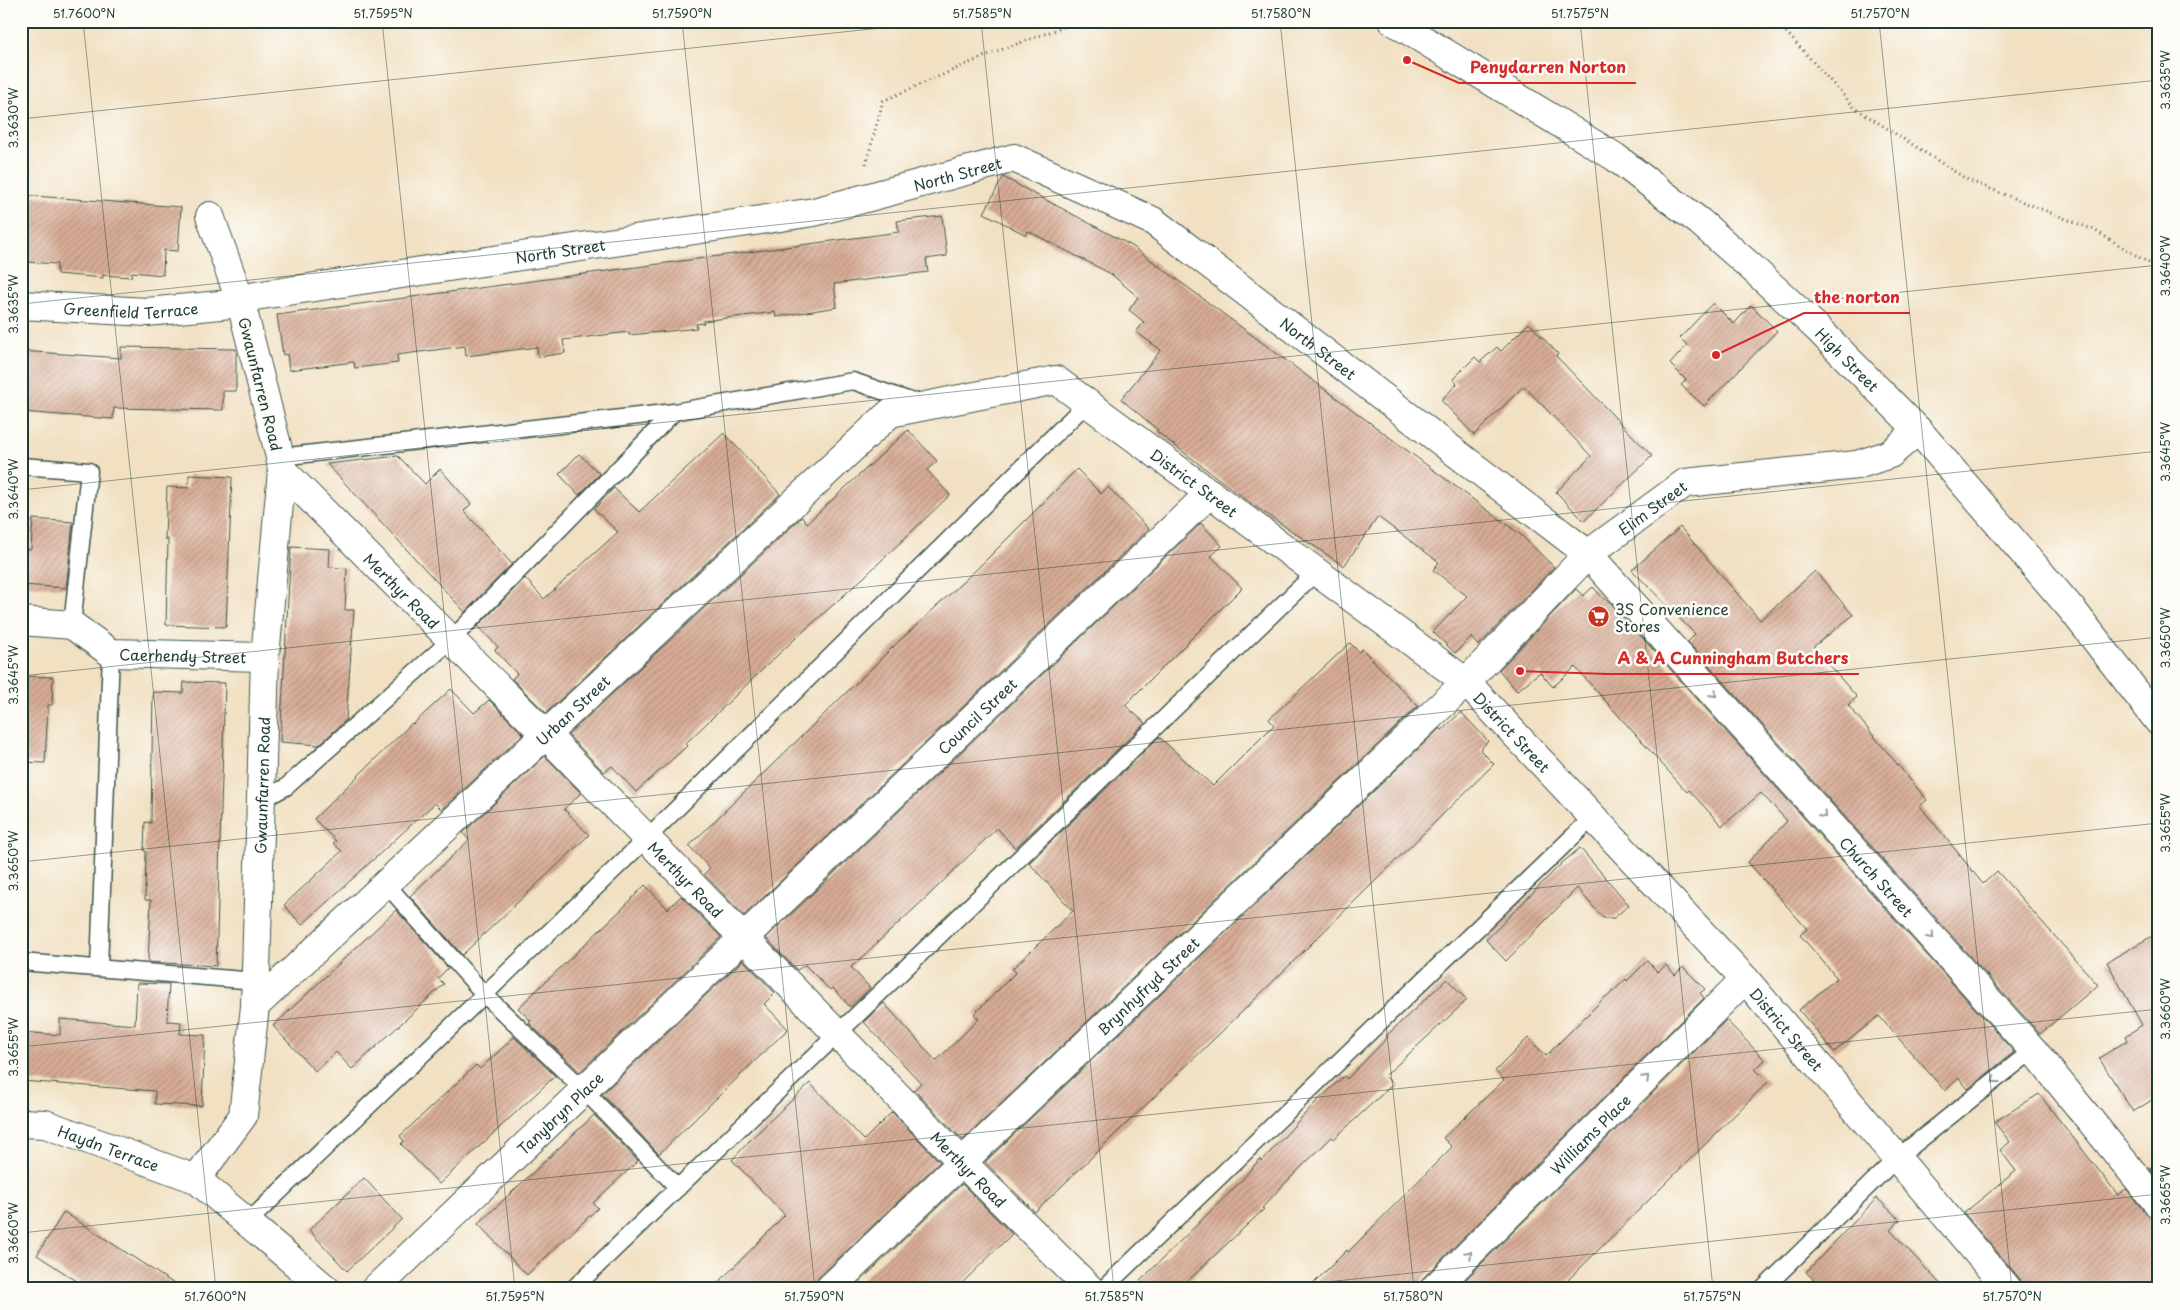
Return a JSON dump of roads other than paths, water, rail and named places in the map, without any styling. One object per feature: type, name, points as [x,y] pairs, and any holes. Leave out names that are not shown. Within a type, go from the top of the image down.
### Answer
[{"type":"street","name":"High Street","points":[[1393,21],[1615,157],[1700,222],[1817,328],[1918,430],[2074,612],[2159,722]]},
{"type":"street","name":"North Street","points":[[241,303],[256,296],[814,212],[1014,158],[1153,221],[1588,554]]},
{"type":"street","name":"Gwaunfarren Road","points":[[196,1179],[244,1116],[256,994],[265,657],[281,464],[241,303],[210,216]]},
{"type":"street","name":"Greenfield Terrace","points":[[21,305],[147,312],[241,303]]},
{"type":"street","name":"District Street","points":[[890,413],[1056,380],[1466,682],[1745,979],[2008,1289]]},
{"type":"street","name":"Urban Street","points":[[256,994],[386,884],[890,413]]},
{"type":"street","name":"Elim Street","points":[[1466,682],[1588,554],[1684,483],[1858,465],[1890,454],[1918,430]]},
{"type":"street","name":"Merthyr Road","points":[[281,464],[962,1162],[1090,1289]]},
{"type":"street","name":"Council Street","points":[[743,938],[1210,493]]},
{"type":"street","name":"Church Street","points":[[1588,554],[2033,1050],[2159,1205]]},
{"type":"street","points":[[21,621],[72,625]]},
{"type":"street","name":"Caerhendy Street","points":[[72,625],[111,653],[265,657]]},
{"type":"street","name":"Brynhyfryd Street","points":[[829,1289],[1466,682]]},
{"type":"street","name":"Tanybryn Place","points":[[375,1289],[743,938]]},
{"type":"street","name":"Williams Place","points":[[1434,1289],[1745,979]]},
{"type":"street","name":"Haydn Terrace","points":[[21,1123],[45,1124],[196,1179]]},
{"type":"street","points":[[196,1179],[322,1287]]},
{"type":"lane","points":[[281,464],[674,412],[853,381],[925,406]]},
{"type":"lane","points":[[247,1223],[647,838],[1087,403]]},
{"type":"lane","points":[[261,800],[286,787],[451,640],[674,412]]},
{"type":"lane","points":[[21,466],[90,471],[72,625]]},
{"type":"lane","points":[[573,1289],[1317,571]]},
{"type":"lane","points":[[99,968],[111,653]]},
{"type":"lane","points":[[1103,1289],[1593,817]]},
{"type":"lane","points":[[386,884],[484,994],[584,1090],[678,1188]]},
{"type":"lane","points":[[21,962],[99,968],[256,994]]},
{"type":"lane","points":[[1763,1289],[1897,1158],[2033,1050]]},
{"type":"place","name":"Penydarren Norton","points":[[1407,60]]},
{"type":"place","name":"the norton","points":[[1716,355]]},
{"type":"place","name":"3S Convenience Stores","points":[[1599,617]]},
{"type":"place","name":"A & A Cunningham Butchers","points":[[1520,671]]}]
